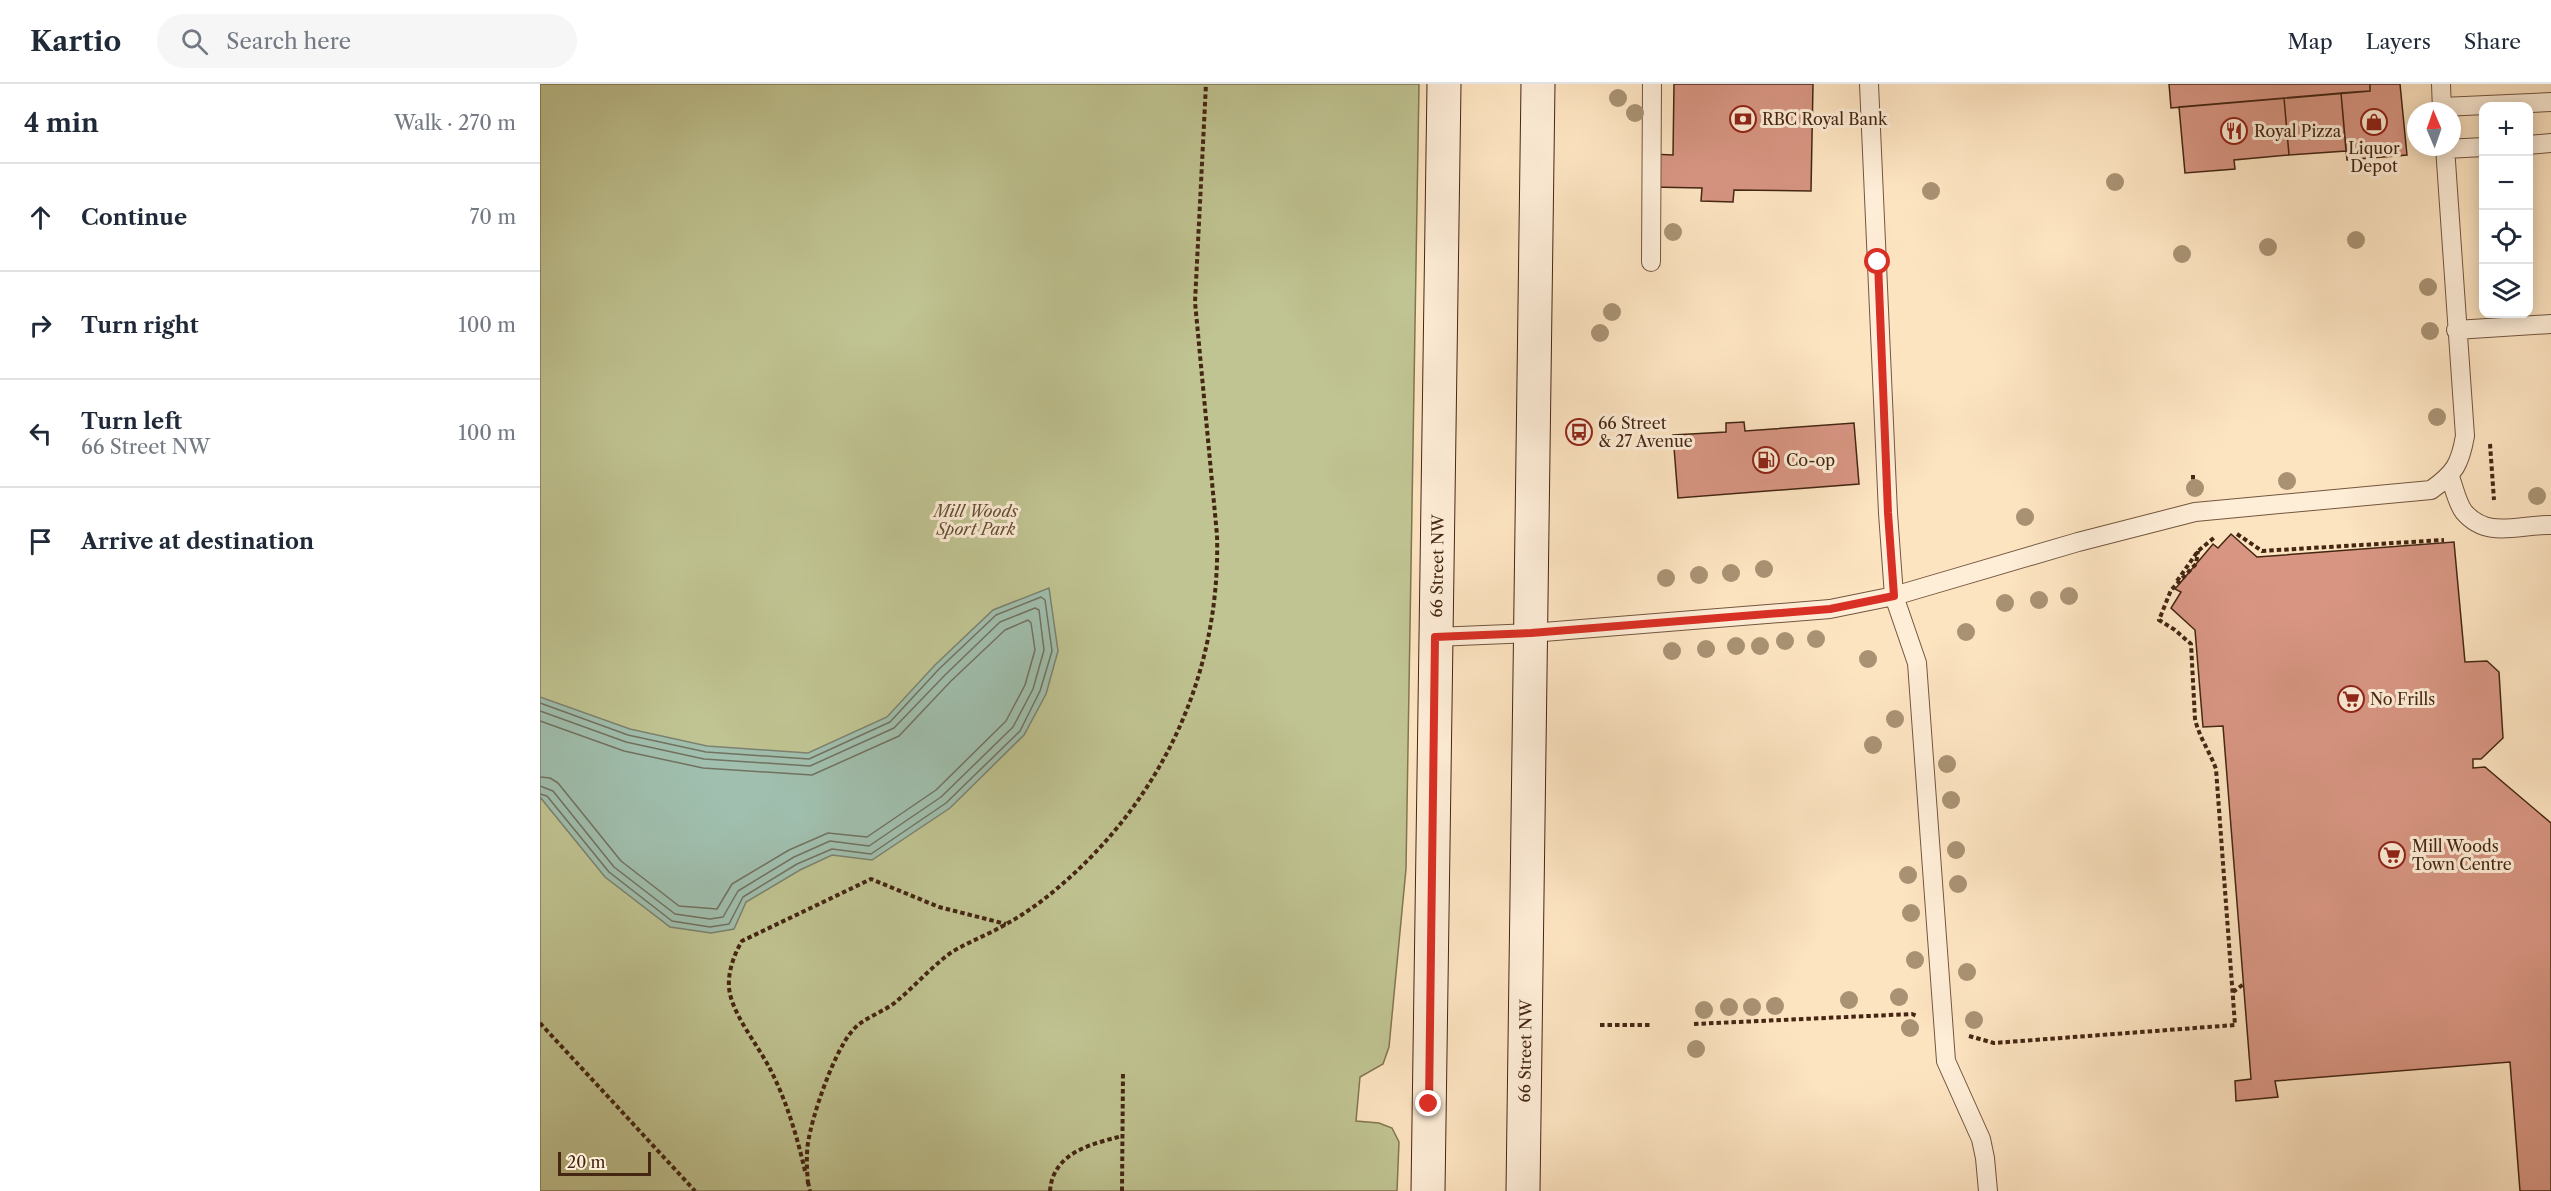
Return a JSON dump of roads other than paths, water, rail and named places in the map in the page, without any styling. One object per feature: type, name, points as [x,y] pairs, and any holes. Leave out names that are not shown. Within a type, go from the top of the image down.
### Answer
[{"type":"main road","name":"66 Street NW","points":[[1428,1191],[1444,84]]},
{"type":"main road","points":[[1525,84],[1536,228]]},
{"type":"main road","name":"66 Street NW","points":[[1522,1191],[1538,84]]},
{"type":"lane","points":[[1651,262],[1652,84]]},
{"type":"lane","points":[[1869,84],[1888,513],[1894,596],[1917,663],[1946,1061],[1981,1139],[1988,1191]]},
{"type":"lane","points":[[2441,84],[2442,102]]},
{"type":"lane","points":[[2461,108],[2551,102]]},
{"type":"lane","points":[[2533,145],[2551,143]]},
{"type":"lane","points":[[2461,148],[2479,147]]},
{"type":"lane","points":[[1435,637],[1531,633],[1830,609],[1894,596],[2157,520],[2194,512],[2431,490],[2450,477],[2458,465],[2465,436],[2445,156]]},
{"type":"lane","points":[[2456,330],[2551,324]]},
{"type":"lane","points":[[2450,477],[2463,511],[2490,530],[2551,525]]},
{"type":"water","points":[[1049,588],[1058,651],[1046,694],[1024,735],[950,808],[872,860],[832,855],[800,870],[746,902],[734,929],[711,933],[670,927],[605,877],[540,797],[540,697],[630,729],[707,746],[808,753],[887,717],[935,665],[993,610]]},
{"type":"place","name":"RBC Royal Bank","points":[[1743,119]]},
{"type":"place","name":"Liquor Depot","points":[[2374,122]]},
{"type":"place","name":"Royal Pizza","points":[[2234,131]]},
{"type":"place","name":"66 Street & 27 Avenue","points":[[1579,432]]},
{"type":"place","name":"Co-op","points":[[1766,460]]},
{"type":"place","name":"No Frills","points":[[2351,699]]},
{"type":"place","name":"Mill Woods Town Centre","points":[[2392,855]]},
{"type":"park label","name":"Mill Woods Sport Park","points":[[976,520]]}]
